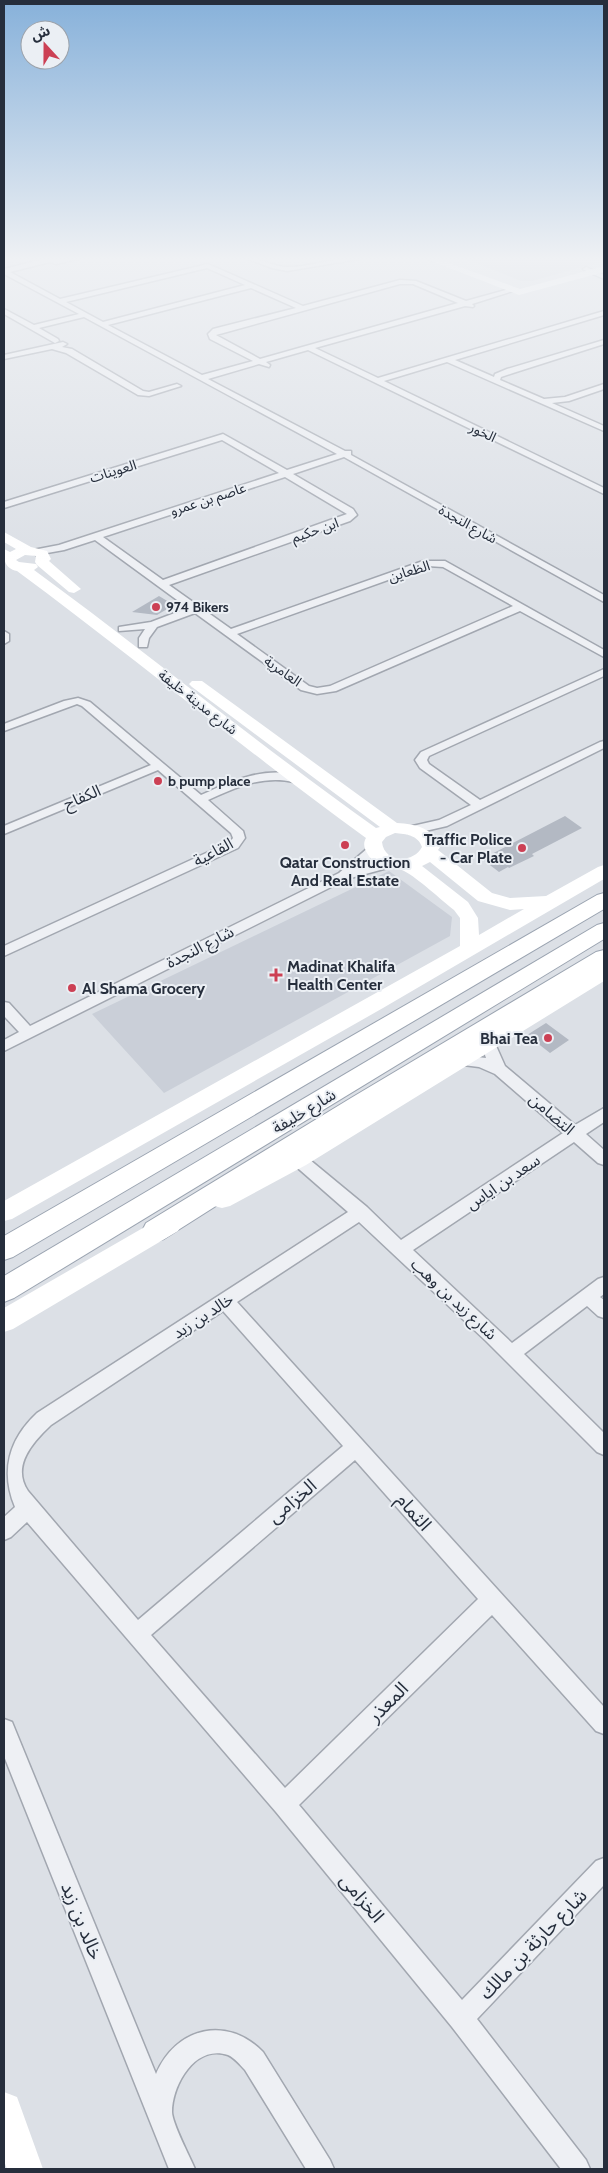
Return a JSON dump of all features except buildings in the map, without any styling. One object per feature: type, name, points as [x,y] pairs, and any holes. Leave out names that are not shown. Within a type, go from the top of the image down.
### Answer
[{"type":"main road","name":"شارع خليفة","points":[[4,1249],[604,900]]},
{"type":"main road","name":"شارع خليفة","points":[[4,1290],[604,930]]},
{"type":"main road","points":[[155,1231],[368,1099],[604,957]]},
{"type":"street","points":[[85,360],[141,393],[150,394],[177,386]]},
{"type":"street","name":"شارع النجدة","points":[[169,360],[604,599]]},
{"type":"street","points":[[258,360],[263,363]]},
{"type":"street","points":[[209,382],[270,360]]},
{"type":"street","points":[[202,378],[275,360]]},
{"type":"street","name":"الخور","points":[[333,360],[604,491]]},
{"type":"street","points":[[377,381],[447,360]]},
{"type":"street","points":[[449,360],[604,429]]},
{"type":"street","points":[[496,380],[498,376],[505,372],[543,360]]},
{"type":"street","points":[[543,402],[566,399],[604,386]]},
{"type":"street","name":"ابن حكيم","points":[[162,584],[352,516],[350,511],[223,437]]},
{"type":"street","name":"العوينات","points":[[4,505],[223,437]]},
{"type":"street","name":"عاصم بن عمرو","points":[[37,556],[354,450]]},
{"type":"street","name":"شارع مدينة خليفة","points":[[4,536],[37,556],[143,645],[393,828]]},
{"type":"street","name":"العامرية","points":[[96,536],[306,688],[318,691],[332,689],[520,607]]},
{"type":"street","points":[[11,560],[32,566],[37,556]]},
{"type":"street","name":"شارع مدينة خليفة","points":[[11,560],[105,629],[294,778],[374,844]]},
{"type":"street","name":"الظعاين","points":[[229,633],[426,563],[435,562],[445,564],[604,654]]},
{"type":"street","points":[[591,592],[604,586]]},
{"type":"street","points":[[123,628],[153,625],[195,609]]},
{"type":"street","points":[[143,645],[144,638],[153,625]]},
{"type":"street","points":[[4,634],[4,640]]},
{"type":"street","points":[[479,805],[424,766],[422,760],[425,754],[604,672]]},
{"type":"street","name":"القاعية","points":[[4,728],[68,703],[78,701],[86,704],[201,799],[236,831],[239,838],[234,845],[4,952]]},
{"type":"street","points":[[470,948],[469,918],[461,906],[399,864],[380,858],[374,844],[380,833],[393,828],[412,830],[443,823],[604,744]]},
{"type":"street","points":[[257,776],[264,769],[266,761],[263,754]]},
{"type":"street","name":"الكفاح","points":[[4,830],[160,765]]},
{"type":"street","points":[[201,799],[257,776],[270,774],[294,778]]},
{"type":"street","points":[[399,864],[419,862],[430,847],[443,823]]},
{"type":"street","points":[[412,830],[426,837],[430,847],[485,897],[510,904],[549,902]]},
{"type":"street","name":"شارع النجدة","points":[[342,876],[374,844]]},
{"type":"street","name":"شارع النجدة","points":[[4,1046],[342,876],[399,864]]},
{"type":"street","points":[[4,1212],[604,871]]},
{"type":"street","points":[[4,1321],[155,1231],[254,1183],[298,1159],[604,972]]},
{"type":"street","points":[[4,1007],[28,1033]]},
{"type":"street","name":"التضامن","points":[[488,1043],[494,1061],[500,1070],[604,1159]]},
{"type":"street","name":"التضامن","points":[[460,1060],[481,1062],[500,1070]]},
{"type":"street","name":"سعد بن اياس","points":[[401,1249],[604,1114]]},
{"type":"street","name":"شارع زيد بن وهب","points":[[298,1159],[361,1212],[512,1353],[604,1446]]},
{"type":"street","points":[[4,1200],[45,1188]]},
{"type":"street","name":"خالد بن زيد","points":[[44,1419],[361,1212]]},
{"type":"street","points":[[512,1353],[604,1284]]},
{"type":"street","points":[[588,1296],[604,1311]]},
{"type":"street","name":"الثمام","points":[[225,1301],[604,1723]]},
{"type":"street","name":"الخزامى","points":[[44,1419],[27,1435],[20,1445],[13,1466],[14,1486],[28,1508],[284,1804],[461,2018],[577,2169]]},
{"type":"street","name":"الخزامى","points":[[136,1634],[356,1447]]},
{"type":"street","points":[[4,1530],[28,1508]]},
{"type":"street","name":"المعذر","points":[[284,1804],[492,1600]]},
{"type":"street","name":"خالد بن زيد","points":[[4,1730],[182,2169]]},
{"type":"street","name":"شارع حارثة بن مالك","points":[[461,2018],[604,1869]]},
{"type":"street","name":"خالد بن زيد","points":[[160,2112],[163,2089],[173,2068],[187,2052],[204,2042],[222,2041],[240,2048],[254,2061],[321,2169]]},
{"type":"street","points":[[4,2110],[25,2169]]},
{"type":"shaded area","name":"Madinat Khalifa Health Center","points":[[389,871],[452,917],[450,936],[164,1093],[92,1014]]},
{"type":"place","name":"974 Bikers","points":[[156,607]]},
{"type":"place","name":"b pump place","points":[[158,781]]},
{"type":"place","name":"Qatar Construction And Real Estate","points":[[345,845]]},
{"type":"place","name":"Traffic Police - Car Plate","points":[[522,848]]},
{"type":"place","name":"Madinat Khalifa Health Center","points":[[276,975]]},
{"type":"place","name":"Al Shama Grocery","points":[[72,988]]},
{"type":"place","name":"Bhai Tea","points":[[548,1038]]}]
